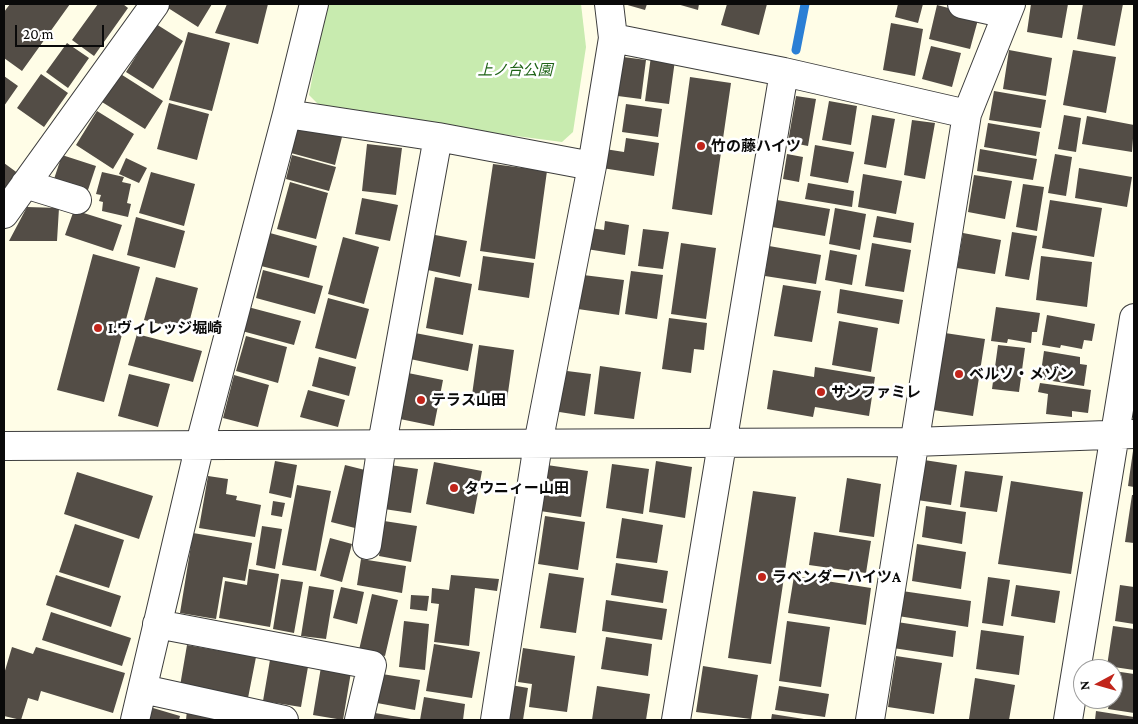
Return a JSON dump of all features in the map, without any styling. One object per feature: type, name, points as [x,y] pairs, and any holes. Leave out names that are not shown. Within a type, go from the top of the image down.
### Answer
[{"type":"street","points":[[4,214],[155,4]]},
{"type":"street","points":[[135,720],[200,444],[314,4]]},
{"type":"street","points":[[495,720],[538,444],[592,166],[613,38],[610,4]]},
{"type":"street","points":[[870,720],[967,114],[1009,9],[962,4]]},
{"type":"street","points":[[613,38],[784,72],[967,114]]},
{"type":"street","points":[[676,720],[784,72]]},
{"type":"street","points":[[287,114],[438,138],[592,166]]},
{"type":"street","points":[[367,545],[382,444],[438,138]]},
{"type":"street","points":[[26,184],[77,200]]},
{"type":"street","points":[[1068,720],[1124,434],[1134,318]]},
{"type":"street","points":[[4,446],[914,442],[1124,434]]},
{"type":"street","points":[[158,624],[372,666],[358,720]]},
{"type":"street","points":[[143,689],[284,720]]},
{"type":"green space","name":"上ノ台公園","points":[[326,4],[581,4],[586,47],[573,132],[562,142],[325,111],[309,95]]},
{"type":"building","points":[[10,4],[70,4],[22,71],[4,58],[4,12]]},
{"type":"building","points":[[98,4],[123,4],[128,8],[94,56],[72,40]]},
{"type":"building","points":[[166,4],[212,4],[198,27],[165,6]]},
{"type":"building","points":[[227,4],[268,4],[258,44],[215,33]]},
{"type":"building","points":[[624,4],[647,4],[645,10]]},
{"type":"building","points":[[677,4],[699,4],[698,10]]},
{"type":"building","points":[[727,4],[767,4],[759,35],[721,25]]},
{"type":"building","points":[[898,4],[923,4],[918,23],[895,17]]},
{"type":"building","points":[[1031,4],[1068,4],[1062,38],[1027,32]]},
{"type":"building","points":[[1083,4],[1123,4],[1115,46],[1077,39]]},
{"type":"building","points":[[937,5],[979,16],[970,49],[929,39]]},
{"type":"building","points":[[891,23],[923,29],[915,76],[883,70]]},
{"type":"building","points":[[156,24],[183,41],[153,89],[126,72]]},
{"type":"building","points":[[188,32],[230,43],[212,111],[169,100]]},
{"type":"building","points":[[67,43],[89,58],[68,88],[46,72]]},
{"type":"building","points":[[931,46],[961,53],[952,87],[922,79]]},
{"type":"building","points":[[1009,50],[1052,58],[1046,96],[1003,89]]},
{"type":"building","points":[[1073,50],[1116,57],[1106,113],[1063,105]]},
{"type":"building","points":[[616,56],[646,60],[641,99],[610,95]]},
{"type":"building","points":[[651,56],[675,60],[669,104],[645,101]]},
{"type":"building","points":[[119,73],[163,101],[145,129],[102,102]]},
{"type":"building","points":[[41,74],[68,93],[44,127],[17,108]]},
{"type":"building","points":[[4,76],[18,86],[4,106]]},
{"type":"building","name":"竹の藤ハイツ","points":[[690,77],[731,83],[712,215],[672,209]]},
{"type":"building","points":[[994,91],[1046,100],[1041,128],[989,120]]},
{"type":"building","points":[[796,96],[816,99],[808,146],[788,142]]},
{"type":"building","points":[[829,101],[857,106],[851,145],[822,140]]},
{"type":"building","points":[[169,103],[209,114],[197,160],[157,149]]},
{"type":"building","points":[[626,104],[662,109],[658,137],[622,132]]},
{"type":"building","points":[[97,111],[134,134],[113,169],[76,145]]},
{"type":"building","points":[[872,115],[895,119],[886,168],[864,164]]},
{"type":"building","points":[[1064,115],[1081,118],[1076,152],[1058,149]]},
{"type":"building","points":[[1087,116],[1134,125],[1132,152],[1082,144]]},
{"type":"building","points":[[912,120],[935,123],[925,179],[904,175]]},
{"type":"building","points":[[988,123],[1040,132],[1036,156],[984,147]]},
{"type":"building","points":[[298,125],[342,137],[335,165],[291,153]]},
{"type":"building","points":[[626,138],[659,143],[654,176],[602,168],[605,149],[624,152]]},
{"type":"building","points":[[367,144],[402,148],[396,195],[362,191]]},
{"type":"building","points":[[815,145],[854,152],[848,183],[810,176]]},
{"type":"building","points":[[980,149],[1037,159],[1033,180],[977,171]]},
{"type":"building","points":[[787,154],[803,157],[799,182],[783,179]]},
{"type":"building","points":[[1055,154],[1072,157],[1066,196],[1048,193]]},
{"type":"building","points":[[62,155],[96,166],[87,193],[53,182]]},
{"type":"building","points":[[292,155],[336,167],[329,191],[286,179]]},
{"type":"building","points":[[126,158],[147,168],[139,183],[119,174]]},
{"type":"building","points":[[4,163],[19,174],[4,195]]},
{"type":"building","points":[[493,164],[547,171],[535,259],[480,251]]},
{"type":"building","points":[[1079,168],[1132,177],[1127,207],[1075,198]]},
{"type":"building","points":[[102,172],[124,177],[122,182],[131,184],[127,203],[131,204],[128,217],[102,211],[103,202],[99,201],[101,195],[96,194]]},
{"type":"building","points":[[151,172],[195,184],[184,226],[139,213]]},
{"type":"building","points":[[863,174],[902,181],[896,214],[858,207]]},
{"type":"building","points":[[974,175],[1012,181],[1005,219],[968,212]]},
{"type":"building","points":[[290,182],[328,193],[316,239],[277,229]]},
{"type":"building","points":[[808,183],[854,191],[852,207],[805,199]]},
{"type":"building","points":[[1023,184],[1044,187],[1037,231],[1016,227]]},
{"type":"building","points":[[362,198],[398,205],[390,241],[355,234]]},
{"type":"building","points":[[777,200],[830,209],[825,236],[772,227]]},
{"type":"building","points":[[1050,200],[1102,208],[1094,257],[1042,248]]},
{"type":"building","points":[[27,207],[59,208],[57,241],[9,241]]},
{"type":"building","points":[[835,208],[866,214],[860,250],[829,244]]},
{"type":"building","points":[[74,210],[122,225],[113,251],[65,235]]},
{"type":"building","points":[[877,216],[914,223],[911,243],[873,237]]},
{"type":"building","points":[[136,217],[185,231],[175,268],[127,255]]},
{"type":"building","points":[[605,221],[629,225],[625,255],[580,248],[583,227],[604,230]]},
{"type":"building","points":[[643,229],[669,232],[663,269],[638,266]]},
{"type":"building","points":[[1012,232],[1037,236],[1029,280],[1005,276]]},
{"type":"building","points":[[270,233],[317,246],[309,278],[261,266]]},
{"type":"building","points":[[963,233],[1001,240],[995,274],[957,268]]},
{"type":"building","points":[[430,234],[467,241],[460,277],[423,269]]},
{"type":"building","points":[[343,237],[379,247],[364,304],[328,294]]},
{"type":"building","points":[[681,243],[716,248],[706,319],[671,314]]},
{"type":"building","points":[[872,243],[911,250],[904,292],[865,286]]},
{"type":"building","points":[[769,246],[821,255],[816,284],[765,276]]},
{"type":"building","points":[[830,250],[857,255],[852,285],[825,280]]},
{"type":"building","name":"I.ヴィレッジ堀崎","points":[[93,254],[140,267],[104,402],[57,390]]},
{"type":"building","points":[[483,256],[534,263],[529,298],[478,290]]},
{"type":"building","points":[[1041,256],[1092,262],[1087,307],[1036,300]]},
{"type":"building","points":[[263,270],[323,286],[315,314],[256,298]]},
{"type":"building","points":[[631,271],[663,275],[657,319],[625,314]]},
{"type":"building","points":[[575,274],[624,280],[619,315],[571,308]]},
{"type":"building","points":[[156,277],[198,288],[187,331],[144,320]]},
{"type":"building","points":[[435,277],[472,284],[463,335],[426,328]]},
{"type":"building","points":[[783,285],[821,291],[812,342],[774,336]]},
{"type":"building","points":[[840,289],[903,300],[899,324],[837,313]]},
{"type":"building","points":[[328,298],[369,309],[356,359],[315,348]]},
{"type":"building","points":[[248,307],[301,321],[294,345],[242,331]]},
{"type":"building","points":[[996,307],[1040,313],[1037,332],[1032,332],[1031,343],[1008,339],[1007,343],[991,341]]},
{"type":"building","points":[[1047,315],[1095,324],[1092,341],[1084,340],[1082,349],[1061,345],[1060,348],[1042,345]]},
{"type":"building","points":[[669,318],[707,323],[704,350],[694,349],[691,373],[662,369]]},
{"type":"building","points":[[839,321],[878,328],[871,372],[832,365]]},
{"type":"building","points":[[415,333],[473,344],[468,371],[410,359]]},
{"type":"building","name":"ベルソ・メゾン","points":[[945,333],[985,339],[973,416],[933,410]]},
{"type":"building","points":[[137,334],[202,351],[193,382],[128,365]]},
{"type":"building","points":[[246,336],[287,347],[278,383],[236,371]]},
{"type":"building","points":[[479,345],[514,350],[506,407],[471,402]]},
{"type":"building","points":[[998,345],[1025,348],[1019,392],[992,389]]},
{"type":"building","points":[[1044,351],[1080,357],[1080,364],[1087,365],[1084,386],[1040,379]]},
{"type":"building","points":[[319,357],[356,367],[349,396],[312,386]]},
{"type":"building","points":[[600,366],[641,372],[634,419],[594,414]]},
{"type":"building","name":"サンファミレ","points":[[815,367],[875,377],[869,416],[815,407],[813,417],[767,409],[773,370],[814,377]]},
{"type":"building","points":[[559,370],[591,374],[585,416],[553,411]]},
{"type":"building","name":"テラス山田","points":[[408,373],[443,380],[434,426],[400,419]]},
{"type":"building","points":[[129,374],[170,384],[158,427],[118,416]]},
{"type":"building","points":[[234,375],[269,385],[258,427],[223,418]]},
{"type":"building","points":[[1040,383],[1091,390],[1088,413],[1072,411],[1072,417],[1046,414],[1048,394],[1038,392]]},
{"type":"building","points":[[308,390],[345,400],[338,427],[300,417]]},
{"type":"building","points":[[1134,451],[1134,487],[1128,486]]},
{"type":"building","points":[[924,460],[957,465],[951,505],[917,500]]},
{"type":"building","points":[[275,461],[297,465],[291,498],[269,493]]},
{"type":"building","points":[[656,461],[692,467],[685,518],[649,512]]},
{"type":"building","name":"タウニィー山田","points":[[434,462],[482,471],[474,514],[426,504]]},
{"type":"building","points":[[612,464],[649,469],[643,514],[606,508]]},
{"type":"building","points":[[345,465],[369,471],[355,528],[331,522]]},
{"type":"building","points":[[390,465],[418,469],[411,513],[384,509]]},
{"type":"building","points":[[547,465],[588,471],[581,517],[540,511]]},
{"type":"building","points":[[965,471],[1003,476],[997,512],[960,507]]},
{"type":"building","points":[[77,472],[153,496],[139,539],[64,514]]},
{"type":"building","points":[[208,476],[228,479],[226,494],[237,496],[236,500],[261,505],[255,537],[199,528]]},
{"type":"building","points":[[847,478],[881,484],[874,537],[839,532]]},
{"type":"building","points":[[1011,481],[1083,492],[1071,574],[998,564]]},
{"type":"building","points":[[297,485],[331,491],[316,571],[282,565]]},
{"type":"building","name":"ラベンダーハイツA","points":[[753,491],[796,497],[771,664],[728,658]]},
{"type":"building","points":[[1132,495],[1134,495],[1134,543],[1125,542]]},
{"type":"building","points":[[273,501],[285,503],[282,517],[271,515]]},
{"type":"building","points":[[926,506],[966,512],[962,544],[922,537]]},
{"type":"building","points":[[545,516],[585,522],[578,570],[538,564]]},
{"type":"building","points":[[622,518],[663,525],[657,563],[616,558]]},
{"type":"building","points":[[384,521],[417,526],[411,562],[379,556]]},
{"type":"building","points":[[75,524],[124,540],[109,588],[59,572]]},
{"type":"building","points":[[262,526],[282,529],[275,569],[256,565]]},
{"type":"building","points":[[814,532],[871,541],[866,573],[809,565]]},
{"type":"building","points":[[193,533],[252,543],[245,581],[223,577],[216,619],[180,613]]},
{"type":"building","points":[[330,538],[352,544],[342,582],[320,576]]},
{"type":"building","points":[[917,544],[966,552],[961,589],[912,581]]},
{"type":"building","points":[[361,559],[406,566],[402,593],[357,585]]},
{"type":"building","points":[[616,563],[668,571],[663,603],[611,595]]},
{"type":"building","points":[[249,569],[279,574],[270,627],[219,618],[225,581],[247,585]]},
{"type":"building","points":[[549,573],[584,578],[576,633],[540,628]]},
{"type":"building","points":[[56,575],[121,596],[111,627],[46,605]]},
{"type":"building","points":[[451,575],[499,579],[497,591],[475,588],[469,646],[434,642],[439,604],[431,603],[432,588],[449,590]]},
{"type":"building","points":[[794,576],[871,588],[866,625],[788,613]]},
{"type":"building","points":[[988,577],[1010,580],[1003,626],[982,623]]},
{"type":"building","points":[[281,579],[303,582],[294,633],[273,629]]},
{"type":"building","points":[[1016,585],[1060,591],[1055,623],[1011,616]]},
{"type":"building","points":[[1120,585],[1134,587],[1134,624],[1115,621]]},
{"type":"building","points":[[309,586],[334,590],[326,639],[301,636]]},
{"type":"building","points":[[341,587],[364,592],[357,624],[333,618]]},
{"type":"building","points":[[902,591],[971,601],[968,627],[898,616]]},
{"type":"building","points":[[372,594],[398,600],[385,656],[359,650]]},
{"type":"building","points":[[411,595],[429,596],[427,611],[410,609]]},
{"type":"building","points":[[606,600],[667,609],[662,640],[602,631]]},
{"type":"building","points":[[51,612],[131,638],[122,666],[42,640]]},
{"type":"building","points":[[404,621],[429,624],[425,670],[399,667]]},
{"type":"building","points":[[787,621],[830,627],[821,687],[779,681]]},
{"type":"building","points":[[897,622],[956,631],[953,657],[893,648]]},
{"type":"building","points":[[1113,626],[1134,629],[1134,670],[1123,668],[1123,659],[1108,659]]},
{"type":"building","points":[[981,630],[1024,636],[1019,675],[976,669]]},
{"type":"building","points":[[606,637],[652,644],[648,676],[601,669]]},
{"type":"building","points":[[434,644],[480,652],[472,698],[426,691]]},
{"type":"building","points":[[187,645],[256,657],[248,698],[180,686]]},
{"type":"building","points":[[12,647],[33,654],[36,647],[125,673],[113,713],[41,691],[38,701],[28,698],[21,720],[4,716],[4,674]]},
{"type":"building","points":[[523,648],[575,656],[567,712],[529,707],[532,684],[518,682]]},
{"type":"building","points":[[271,654],[309,661],[301,707],[263,701]]},
{"type":"building","points":[[896,656],[942,663],[934,714],[888,707]]},
{"type":"building","points":[[322,661],[352,666],[343,720],[313,715]]},
{"type":"building","points":[[703,666],[758,675],[751,719],[696,712]]},
{"type":"building","points":[[1123,672],[1134,674],[1134,713],[1108,709],[1123,709]]},
{"type":"building","points":[[382,674],[420,680],[415,710],[377,703]]},
{"type":"building","points":[[975,678],[1015,685],[1009,720],[969,719]]},
{"type":"building","points":[[511,685],[528,688],[523,720],[506,720]]},
{"type":"building","points":[[597,686],[650,694],[646,720],[592,720]]},
{"type":"building","points":[[779,686],[829,694],[825,717],[775,710]]},
{"type":"building","points":[[424,697],[465,704],[463,720],[420,720]]},
{"type":"building","points":[[153,708],[180,716],[179,720],[149,720]]},
{"type":"building","points":[[187,710],[240,720],[186,720]]},
{"type":"building","points":[[1096,711],[1134,717],[1134,720],[1095,720]]},
{"type":"building","points":[[375,713],[411,719],[411,720],[374,720]]},
{"type":"building","points":[[772,714],[804,719],[804,720],[771,720]]},
{"type":"waterway","points":[[796,50],[805,4]]},
{"type":"place","name":"竹の藤ハイツ","points":[[701,146]]},
{"type":"place","name":"I.ヴィレッジ堀崎","points":[[98,328]]},
{"type":"place","name":"ベルソ・メゾン","points":[[959,374]]},
{"type":"place","name":"サンファミレ","points":[[821,392]]},
{"type":"place","name":"テラス山田","points":[[421,400]]},
{"type":"place","name":"タウニィー山田","points":[[454,488]]},
{"type":"place","name":"ラベンダーハイツA","points":[[762,577]]}]
